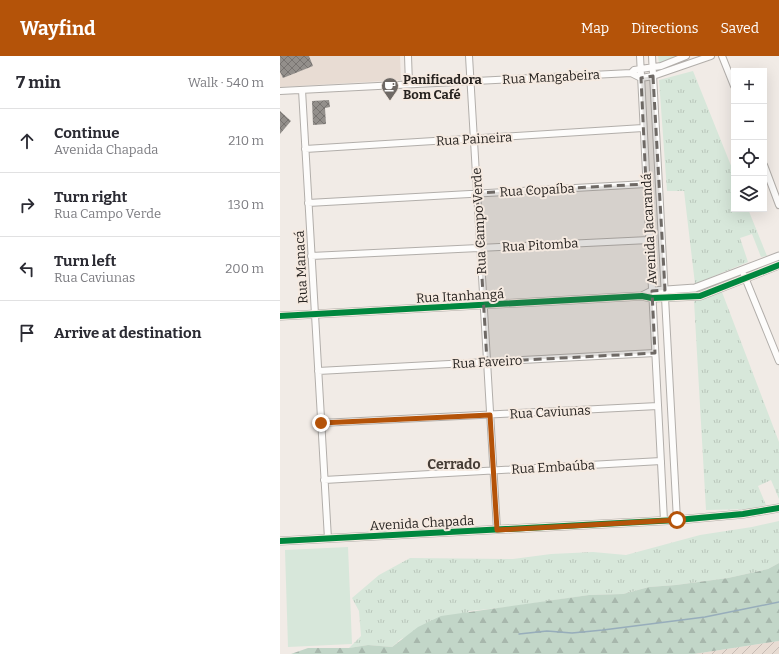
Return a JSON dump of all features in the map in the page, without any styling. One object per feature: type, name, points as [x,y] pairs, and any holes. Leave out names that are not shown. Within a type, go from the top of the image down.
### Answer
[{"type":"street","points":[[408,56],[409,84]]},
{"type":"street","name":"Rua Campo Verde","points":[[469,56],[497,530]]},
{"type":"street","name":"Avenida Jacarandá","points":[[640,56],[664,521]]},
{"type":"street","points":[[652,56],[677,520]]},
{"type":"street","name":"Rua Mangabeira","points":[[280,91],[631,73],[661,66],[686,56]]},
{"type":"street","points":[[631,73],[641,78],[653,76],[711,56]]},
{"type":"street","points":[[722,56],[731,78]]},
{"type":"street","name":"Rua Manacá","points":[[302,90],[328,539]]},
{"type":"street","name":"Rua Paineira","points":[[305,149],[644,128]]},
{"type":"street","points":[[767,173],[779,205]]},
{"type":"street","name":"Rua Copaíba","points":[[308,203],[646,184]]},
{"type":"street","name":"Rua Pitomba","points":[[311,256],[649,240]]},
{"type":"street","name":"Rua Itanhangá","points":[[665,294],[695,288],[779,256]]},
{"type":"street","name":"Rua Itanhangá","points":[[280,316],[484,306],[642,296],[652,294],[700,296],[779,264]]},
{"type":"street","points":[[742,270],[779,361]]},
{"type":"street","name":"Rua Faveiro","points":[[318,371],[655,353]]},
{"type":"street","name":"Rua Caviunas","points":[[321,423],[658,406]]},
{"type":"street","name":"Rua Embaúba","points":[[324,480],[661,461]]},
{"type":"street","points":[[662,470],[668,471],[674,468]]},
{"type":"street","name":"Avenida Chapada","points":[[280,541],[664,521],[743,514],[779,508]]},
{"type":"highlighted area","points":[[653,76],[665,290],[652,291],[655,353],[487,362],[477,193],[646,184],[641,78]]},
{"type":"shaded area","points":[[280,56],[400,56],[401,80],[280,87]]},
{"type":"shaded area","points":[[779,641],[779,654],[694,654]]},
{"type":"green space","points":[[658,56],[678,56],[659,63]]},
{"type":"green space","points":[[693,71],[731,166],[731,212],[749,212],[767,256],[761,257],[752,234],[740,238],[748,262],[695,284],[684,191],[667,191],[659,80]]},
{"type":"green space","points":[[722,292],[779,442],[779,499],[771,480],[758,486],[766,505],[749,509],[706,510],[694,301]]},
{"type":"green space","points":[[779,521],[779,563],[768,569],[728,578],[649,587],[623,594],[589,595],[470,611],[401,639],[392,647],[368,645],[349,648],[361,636],[359,611],[352,598],[379,575],[410,558],[513,559],[551,554],[593,552],[626,555],[700,535]]},
{"type":"green space","points":[[348,547],[352,644],[288,647],[285,550]]},
{"type":"green space","points":[[779,563],[779,641],[694,654],[291,654],[308,648],[349,648],[368,645],[392,647],[418,627],[441,616],[589,595],[623,594],[649,587],[728,578],[768,569]]},
{"type":"building","points":[[280,56],[309,56],[313,66],[283,78],[280,72]]},
{"type":"building","points":[[329,100],[330,107],[325,108],[326,124],[313,125],[312,101]]},
{"type":"building","points":[[280,111],[291,121],[280,134]]},
{"type":"waterway","points":[[519,634],[547,631],[572,633],[603,630],[705,617],[779,602]]},
{"type":"cycle path","points":[[280,316],[642,296],[652,298],[700,296],[779,265]]},
{"type":"cycle path","points":[[280,541],[677,520],[743,514],[779,508]]},
{"type":"place","name":"Panificadora Bom Café","points":[[390,101]]},
{"type":"district","name":"Cerrado","points":[[454,464]]},
{"type":"route","points":[[321,423],[490,415],[497,530],[677,520]]}]
